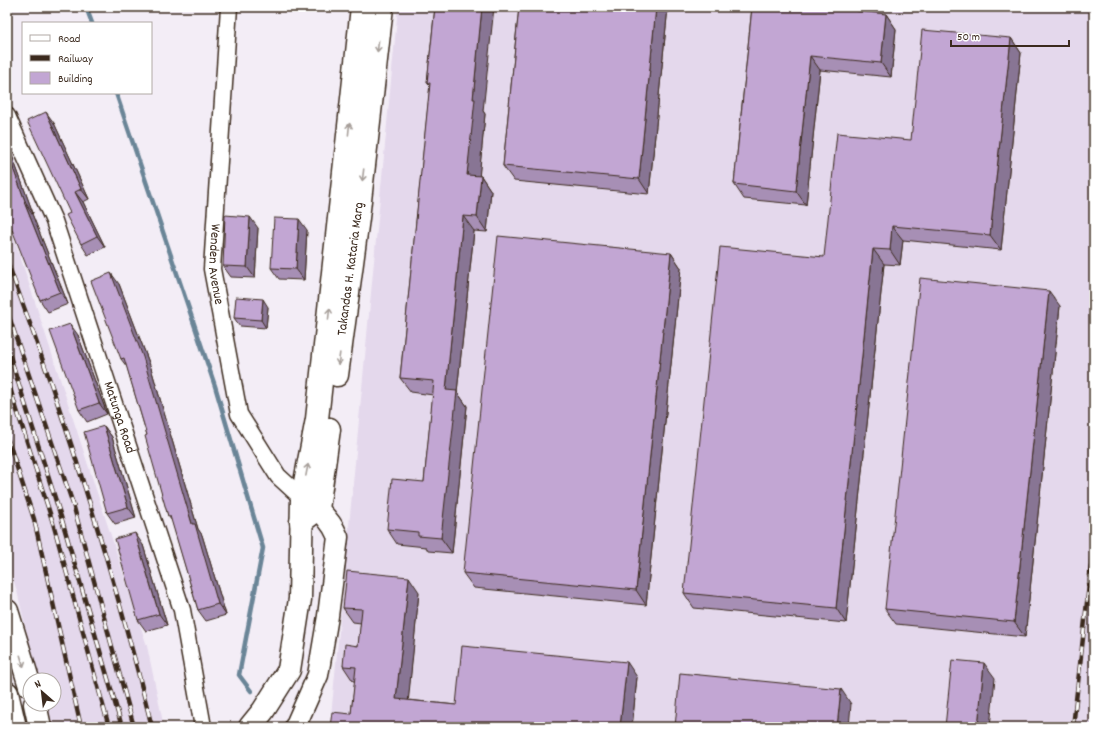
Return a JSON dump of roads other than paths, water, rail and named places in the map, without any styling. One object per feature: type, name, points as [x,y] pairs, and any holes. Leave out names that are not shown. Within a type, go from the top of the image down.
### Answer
[{"type":"main road","name":"Takandas H. Kataria Marg","points":[[349,217],[362,7]]},
{"type":"main road","name":"Takandas H. Kataria Marg","points":[[250,727],[263,711],[289,670],[300,599],[301,522],[310,503],[324,421],[349,217],[382,7]]},
{"type":"main road","points":[[7,611],[26,672]]},
{"type":"main road","points":[[7,693],[15,727]]},
{"type":"main road","points":[[37,712],[40,727]]},
{"type":"street","name":"Wenden Avenue","points":[[229,7],[212,269],[239,414],[278,476],[310,503]]},
{"type":"street","name":"Matunga Road","points":[[7,116],[54,220],[182,610],[203,727]]},
{"type":"street","points":[[296,727],[318,675],[328,616],[338,537],[335,530],[310,503]]},
{"type":"waterway","points":[[86,7],[92,22]]},
{"type":"waterway","points":[[116,94],[215,386],[263,548],[239,675],[251,691]]},
{"type":"railway","points":[[7,261],[68,434],[121,609],[152,727]]},
{"type":"railway","points":[[7,311],[73,504],[134,727]]},
{"type":"railway","points":[[7,347],[62,520],[122,727]]},
{"type":"railway","points":[[7,379],[53,523],[109,727]]},
{"type":"railway","points":[[7,437],[34,519],[81,727]]},
{"type":"railway","points":[[1073,727],[1094,540]]}]
